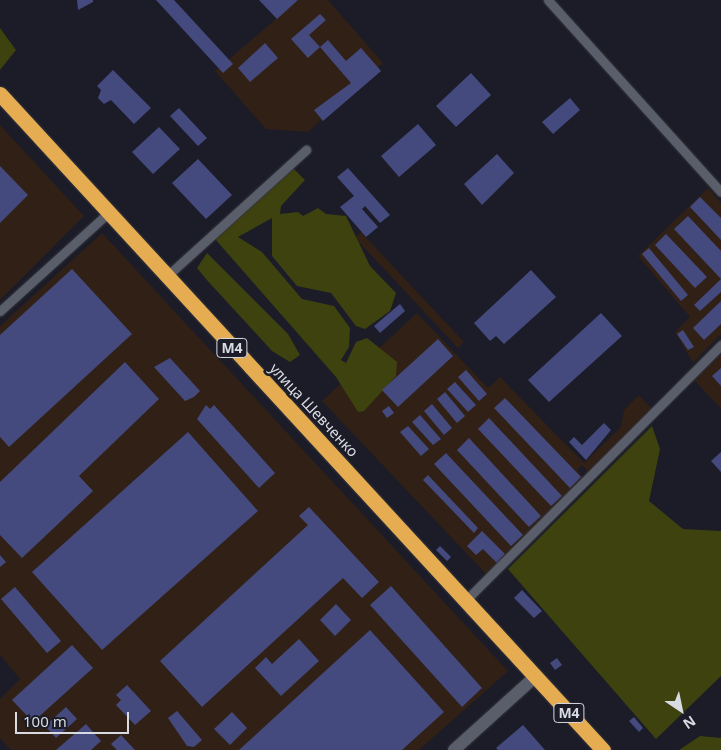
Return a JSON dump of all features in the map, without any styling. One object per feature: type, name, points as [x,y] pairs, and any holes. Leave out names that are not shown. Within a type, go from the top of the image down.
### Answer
[{"type":"highway","name":"улица Шевченко","points":[[0,94],[603,750]]},
{"type":"street","points":[[548,0],[721,192]]},
{"type":"street","points":[[168,276],[306,150]]},
{"type":"street","points":[[0,311],[109,212]]},
{"type":"street","points":[[466,600],[721,345]]},
{"type":"street","points":[[454,750],[536,676]]},
{"type":"shaded area","points":[[298,0],[328,0],[383,63],[308,132],[266,129],[215,71]]},
{"type":"shaded area","points":[[0,125],[84,216],[0,300]]},
{"type":"shaded area","points":[[708,188],[721,203],[721,334],[693,363],[675,332],[690,317],[638,256]]},
{"type":"shaded area","points":[[361,232],[464,342],[458,348],[355,238]]},
{"type":"shaded area","points":[[102,233],[508,671],[419,750],[11,750],[0,738],[0,699],[20,679],[0,655],[0,326]]},
{"type":"shaded area","points":[[417,313],[488,388],[500,377],[584,463],[621,427],[624,410],[639,395],[652,409],[589,473],[582,465],[577,470],[585,479],[487,575],[322,401]]},
{"type":"shaded area","points":[[721,354],[721,409],[694,380]]},
{"type":"green space","points":[[0,28],[16,50],[0,70]]},
{"type":"green space","points":[[293,168],[305,180],[281,206],[280,214],[298,212],[303,216],[318,208],[326,214],[346,216],[370,266],[396,293],[390,311],[365,329],[356,326],[331,293],[297,286],[272,256],[272,218],[238,237],[262,252],[302,299],[334,306],[350,328],[349,347],[341,360],[346,363],[356,342],[367,338],[397,362],[396,376],[364,411],[358,412],[336,377],[215,239]]},
{"type":"green space","points":[[207,253],[288,334],[300,355],[290,362],[272,351],[206,279],[197,268]]},
{"type":"green space","points":[[652,426],[660,449],[649,501],[683,529],[721,531],[721,676],[656,739],[508,569]]},
{"type":"green space","points":[[700,736],[721,738],[721,750],[679,750]]},
{"type":"building","points":[[77,0],[93,0],[93,2],[78,10]]},
{"type":"building","points":[[156,0],[174,0],[233,64],[223,73]]},
{"type":"building","points":[[259,0],[298,0],[277,19]]},
{"type":"building","points":[[320,14],[326,20],[309,35],[320,47],[308,58],[291,39]]},
{"type":"building","points":[[328,40],[346,61],[361,48],[381,71],[323,121],[314,110],[351,83],[320,47]]},
{"type":"building","points":[[265,43],[278,58],[250,82],[238,68]]},
{"type":"building","points":[[113,70],[151,108],[134,124],[111,100],[104,104],[98,98],[101,90],[97,86]]},
{"type":"building","points":[[471,73],[491,95],[456,127],[436,106]]},
{"type":"building","points":[[570,98],[580,110],[553,134],[542,122]]},
{"type":"building","points":[[179,108],[207,138],[198,146],[170,116]]},
{"type":"building","points":[[418,124],[436,145],[399,177],[381,156]]},
{"type":"building","points":[[159,127],[180,149],[153,174],[132,152]]},
{"type":"building","points":[[497,154],[514,173],[482,205],[464,184]]},
{"type":"building","points":[[198,159],[232,195],[206,219],[172,183]]},
{"type":"building","points":[[0,166],[28,195],[0,223]]},
{"type":"building","points":[[348,168],[390,215],[380,223],[365,206],[362,209],[378,227],[366,237],[340,207],[354,196],[337,177]]},
{"type":"building","points":[[700,197],[721,218],[721,240],[690,207]]},
{"type":"building","points":[[688,216],[721,251],[721,279],[674,229]]},
{"type":"building","points":[[666,234],[707,277],[695,288],[655,245]]},
{"type":"building","points":[[649,248],[688,295],[681,301],[642,254]]},
{"type":"building","points":[[72,269],[132,334],[9,447],[0,437],[0,335]]},
{"type":"building","points":[[531,270],[556,297],[504,344],[496,336],[490,341],[474,323]]},
{"type":"building","points":[[721,279],[721,292],[700,311],[694,305]]},
{"type":"building","points":[[721,301],[721,324],[704,340],[693,328]]},
{"type":"building","points":[[400,304],[405,311],[380,333],[374,326]]},
{"type":"building","points":[[601,313],[622,336],[549,402],[528,380]]},
{"type":"building","points":[[683,330],[694,347],[688,350],[677,334]]},
{"type":"building","points":[[438,339],[453,356],[398,407],[382,390]]},
{"type":"building","points":[[170,358],[200,391],[194,397],[185,401],[154,367]]},
{"type":"building","points":[[125,362],[159,399],[79,476],[93,491],[22,558],[0,535],[0,482]]},
{"type":"building","points":[[721,368],[721,386],[712,376]]},
{"type":"building","points":[[466,370],[487,394],[479,401],[458,377]]},
{"type":"building","points":[[455,382],[476,405],[468,412],[447,389]]},
{"type":"building","points":[[445,392],[465,416],[457,423],[437,399]]},
{"type":"building","points":[[505,398],[581,477],[570,488],[494,408]]},
{"type":"building","points":[[432,404],[452,428],[444,435],[424,411]]},
{"type":"building","points":[[206,405],[210,409],[214,405],[275,473],[259,488],[197,419]]},
{"type":"building","points":[[389,406],[394,413],[387,418],[382,411]]},
{"type":"building","points":[[420,415],[441,439],[433,445],[412,422]]},
{"type":"building","points":[[489,418],[562,496],[551,506],[478,429]]},
{"type":"building","points":[[604,423],[611,430],[586,460],[569,442],[574,437],[582,445]]},
{"type":"building","points":[[408,426],[429,449],[421,456],[400,432]]},
{"type":"building","points":[[188,432],[258,511],[102,650],[32,572]]},
{"type":"building","points":[[469,438],[541,516],[529,527],[457,450]]},
{"type":"building","points":[[721,452],[721,472],[711,461]]},
{"type":"building","points":[[446,453],[523,535],[511,546],[434,464]]},
{"type":"building","points":[[428,475],[478,528],[474,533],[423,480]]},
{"type":"building","points":[[309,507],[379,582],[362,598],[343,578],[202,707],[160,661],[308,525],[299,516]]},
{"type":"building","points":[[482,531],[505,554],[497,563],[483,549],[476,555],[467,546]]},
{"type":"building","points":[[440,546],[451,557],[447,561],[436,550]]},
{"type":"building","points":[[0,555],[6,562],[0,567]]},
{"type":"building","points":[[391,586],[482,688],[462,707],[370,605]]},
{"type":"building","points":[[15,587],[61,641],[47,653],[1,599]]},
{"type":"building","points":[[522,590],[542,611],[534,618],[514,598]]},
{"type":"building","points":[[336,604],[351,620],[335,636],[320,620]]},
{"type":"building","points":[[370,630],[444,712],[402,750],[239,750]]},
{"type":"building","points":[[299,639],[319,661],[281,696],[255,668],[266,657],[272,664]]},
{"type":"building","points":[[72,645],[93,668],[33,722],[12,700]]},
{"type":"building","points":[[557,658],[562,665],[555,670],[550,663]]},
{"type":"building","points":[[127,685],[151,711],[135,725],[116,705],[121,700],[116,695]]},
{"type":"building","points":[[66,707],[77,719],[56,738],[45,726]]},
{"type":"building","points":[[177,711],[202,740],[194,747],[187,746],[168,718]]},
{"type":"building","points":[[232,712],[247,728],[230,745],[214,729]]},
{"type":"building","points":[[634,717],[643,728],[639,732],[629,721]]},
{"type":"building","points":[[86,724],[101,741],[91,750],[56,750]]},
{"type":"building","points":[[523,725],[545,750],[498,750],[496,748]]},
{"type":"building","points":[[121,735],[135,750],[117,750],[111,744]]}]
